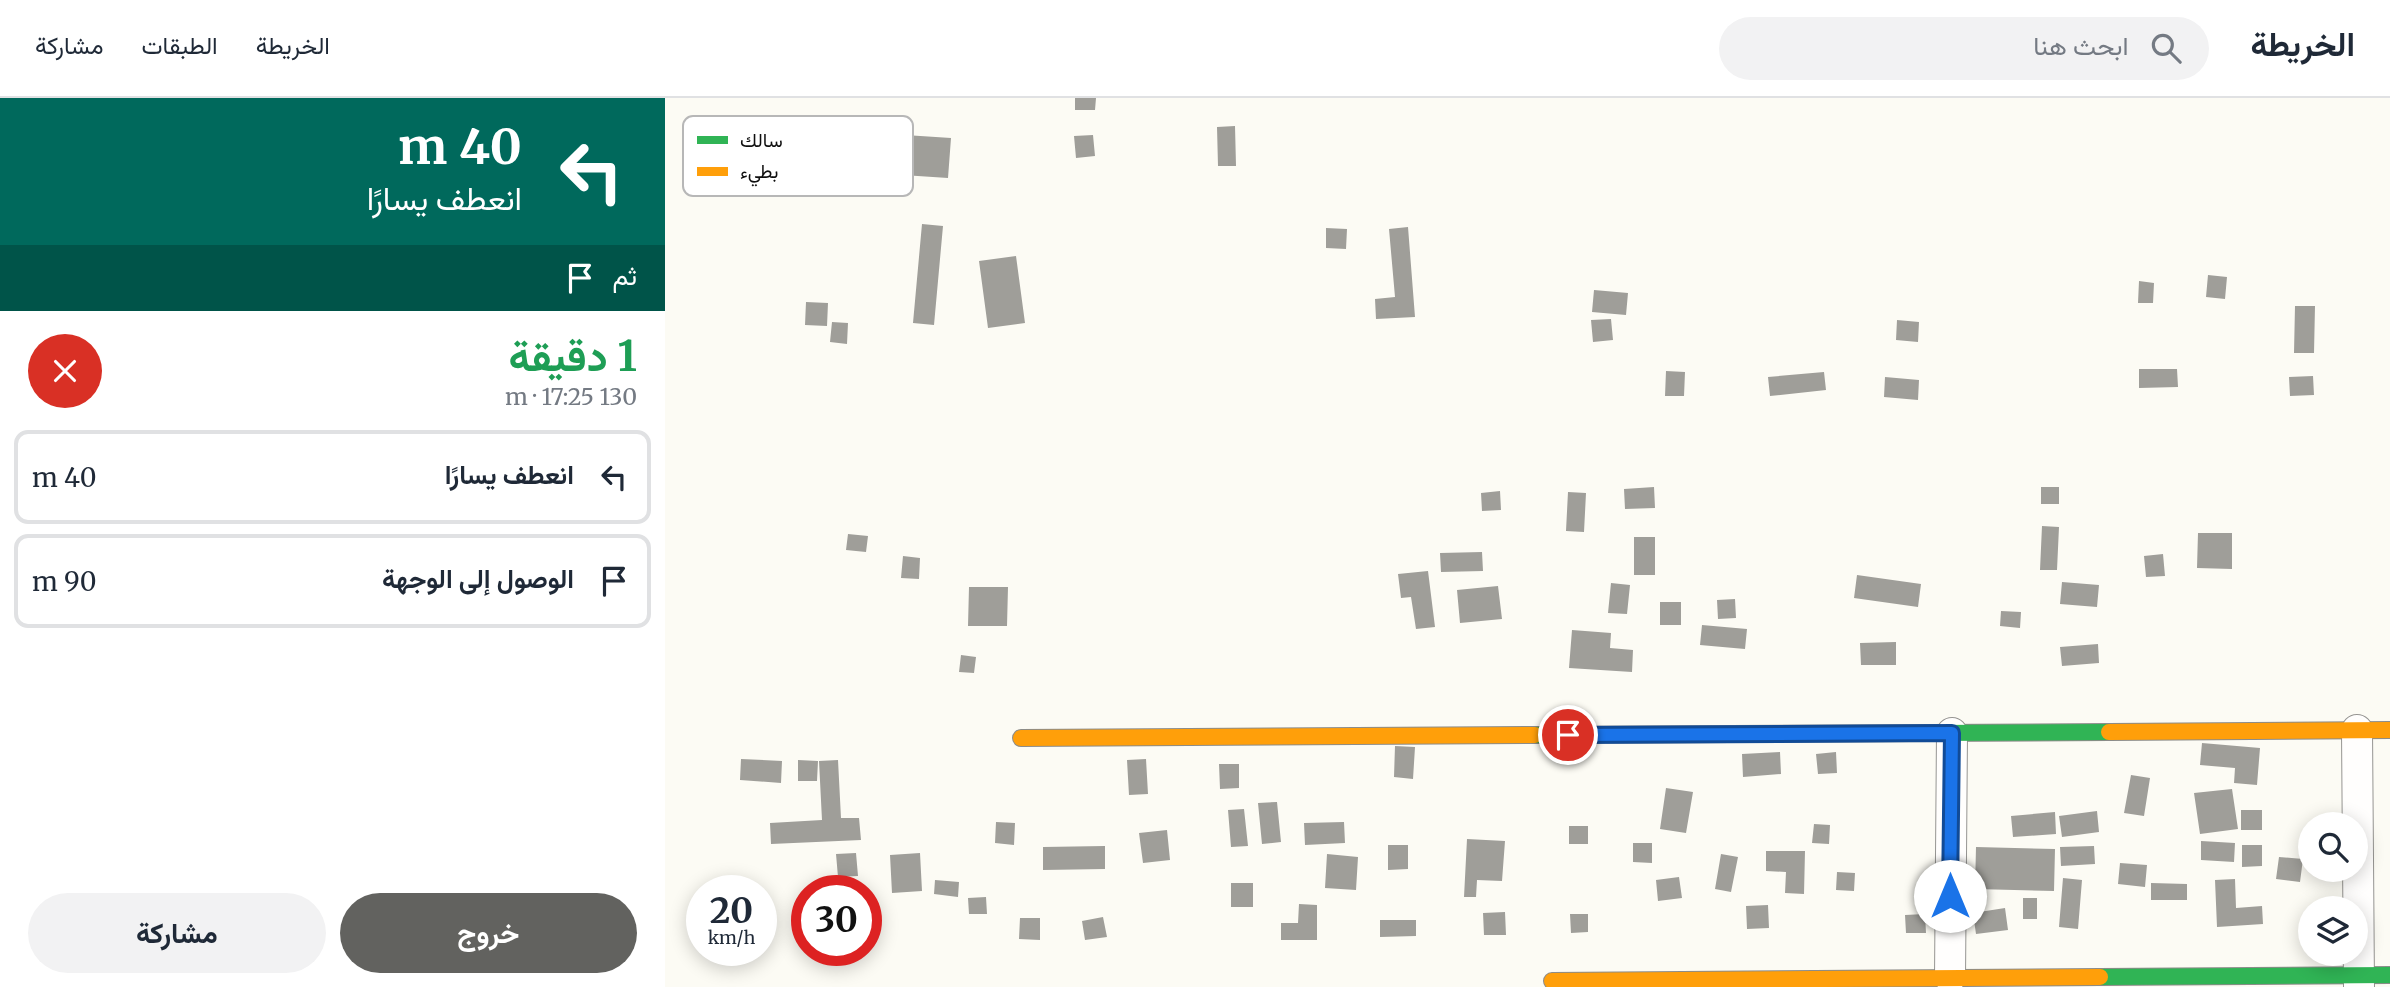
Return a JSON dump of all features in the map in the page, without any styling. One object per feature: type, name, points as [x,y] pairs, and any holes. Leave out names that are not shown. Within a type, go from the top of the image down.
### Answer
[{"type":"street","points":[[2357,730],[2359,981]]},
{"type":"street","points":[[1021,738],[2390,730]]},
{"type":"street","points":[[1950,978],[1952,733]]},
{"type":"street","points":[[1552,981],[1950,978],[2359,981],[2390,975]]},
{"type":"building","points":[[1075,98],[1096,98],[1095,110],[1075,110]]},
{"type":"building","points":[[1235,126],[1236,166],[1218,166],[1217,127]]},
{"type":"building","points":[[1093,135],[1095,156],[1076,158],[1074,136]]},
{"type":"building","points":[[913,136],[951,138],[948,178],[913,176]]},
{"type":"building","points":[[922,224],[943,226],[934,325],[913,323]]},
{"type":"building","points":[[1408,227],[1415,317],[1376,319],[1375,299],[1395,297],[1389,229]]},
{"type":"building","points":[[1326,228],[1347,229],[1346,249],[1326,248]]},
{"type":"building","points":[[1016,256],[1025,323],[988,328],[979,261]]},
{"type":"building","points":[[2208,275],[2227,277],[2225,299],[2206,297]]},
{"type":"building","points":[[2139,281],[2154,283],[2153,303],[2138,303]]},
{"type":"building","points":[[1594,290],[1628,293],[1626,315],[1592,312]]},
{"type":"building","points":[[806,302],[828,303],[827,326],[805,325]]},
{"type":"building","points":[[2295,306],[2315,306],[2314,353],[2294,353]]},
{"type":"building","points":[[1611,319],[1613,340],[1593,342],[1591,320]]},
{"type":"building","points":[[1897,320],[1919,322],[1918,342],[1896,340]]},
{"type":"building","points":[[832,322],[848,323],[847,344],[830,342]]},
{"type":"building","points":[[2139,369],[2177,369],[2178,387],[2139,388]]},
{"type":"building","points":[[1666,371],[1685,372],[1684,396],[1665,396]]},
{"type":"building","points":[[1824,372],[1826,390],[1770,396],[1768,377]]},
{"type":"building","points":[[2313,376],[2314,395],[2290,396],[2289,377]]},
{"type":"building","points":[[1885,377],[1919,380],[1918,400],[1884,397]]},
{"type":"building","points":[[1654,487],[1655,508],[1625,509],[1624,489]]},
{"type":"building","points":[[2041,487],[2059,487],[2059,504],[2041,504]]},
{"type":"building","points":[[1500,491],[1501,510],[1482,511],[1481,493]]},
{"type":"building","points":[[1568,492],[1586,493],[1584,532],[1566,531]]},
{"type":"building","points":[[2042,526],[2059,527],[2057,570],[2040,570]]},
{"type":"building","points":[[2198,533],[2232,533],[2232,569],[2197,568]]},
{"type":"building","points":[[848,534],[868,536],[866,552],[846,550]]},
{"type":"building","points":[[1634,537],[1655,537],[1655,575],[1634,575]]},
{"type":"building","points":[[1482,552],[1483,571],[1441,572],[1440,553]]},
{"type":"building","points":[[2163,554],[2165,576],[2146,577],[2144,556]]},
{"type":"building","points":[[903,556],[920,558],[919,579],[901,578]]},
{"type":"building","points":[[1428,571],[1435,627],[1416,629],[1411,597],[1401,598],[1398,574]]},
{"type":"building","points":[[1857,575],[1921,584],[1918,607],[1854,598]]},
{"type":"building","points":[[2062,582],[2099,585],[2097,607],[2060,604]]},
{"type":"building","points":[[1611,583],[1630,585],[1627,614],[1608,613]]},
{"type":"building","points":[[1498,586],[1502,619],[1460,623],[1457,590]]},
{"type":"building","points":[[969,587],[1008,587],[1007,626],[968,626]]},
{"type":"building","points":[[1735,599],[1736,618],[1718,619],[1717,600]]},
{"type":"building","points":[[1660,602],[1681,602],[1681,625],[1660,625]]},
{"type":"building","points":[[2001,611],[2021,612],[2020,628],[2000,626]]},
{"type":"building","points":[[1702,625],[1747,629],[1745,649],[1700,645]]},
{"type":"building","points":[[1572,630],[1611,633],[1610,648],[1633,650],[1632,672],[1569,668]]},
{"type":"building","points":[[1896,642],[1896,665],[1861,665],[1860,643]]},
{"type":"building","points":[[2098,644],[2099,663],[2062,666],[2060,647]]},
{"type":"building","points":[[961,655],[976,657],[974,673],[959,672]]},
{"type":"building","points":[[2202,743],[2260,748],[2257,785],[2234,783],[2235,768],[2200,765]]},
{"type":"building","points":[[1395,746],[1415,747],[1413,779],[1394,777]]},
{"type":"building","points":[[1780,752],[1781,774],[1743,777],[1742,754]]},
{"type":"building","points":[[1836,752],[1837,773],[1818,774],[1816,754]]},
{"type":"building","points":[[741,759],[782,761],[781,783],[740,780]]},
{"type":"building","points":[[1146,759],[1148,794],[1129,795],[1127,760]]},
{"type":"building","points":[[798,760],[818,761],[817,781],[798,781]]},
{"type":"building","points":[[838,760],[841,818],[859,818],[861,840],[771,844],[770,823],[822,820],[819,761]]},
{"type":"building","points":[[1219,764],[1239,764],[1239,788],[1220,789]]},
{"type":"building","points":[[2131,775],[2150,778],[2144,816],[2124,813]]},
{"type":"building","points":[[1666,788],[1693,792],[1686,833],[1660,829]]},
{"type":"building","points":[[2232,789],[2238,829],[2200,834],[2194,793]]},
{"type":"building","points":[[1277,802],[1281,842],[1262,844],[1258,803]]},
{"type":"building","points":[[1244,809],[1248,846],[1231,847],[1228,810]]},
{"type":"building","points":[[2241,810],[2262,810],[2262,830],[2241,830]]},
{"type":"building","points":[[2097,811],[2099,832],[2062,837],[2059,816]]},
{"type":"building","points":[[2055,812],[2056,834],[2013,837],[2011,816]]},
{"type":"building","points":[[996,822],[1015,823],[1014,845],[995,843]]},
{"type":"building","points":[[1344,822],[1345,843],[1305,845],[1304,823]]},
{"type":"building","points":[[1814,824],[1830,825],[1829,844],[1812,843]]},
{"type":"building","points":[[1569,826],[1588,826],[1588,844],[1569,844]]},
{"type":"building","points":[[1167,830],[1170,860],[1143,863],[1139,833]]},
{"type":"building","points":[[1467,839],[1505,841],[1502,881],[1477,880],[1476,897],[1464,897]]},
{"type":"building","points":[[2201,841],[2235,843],[2234,862],[2201,860]]},
{"type":"building","points":[[1633,843],[1652,843],[1652,863],[1633,862]]},
{"type":"building","points":[[1388,845],[1408,845],[1408,869],[1388,870]]},
{"type":"building","points":[[2242,845],[2262,845],[2262,866],[2242,867]]},
{"type":"building","points":[[1105,846],[1105,869],[1043,870],[1043,847]]},
{"type":"building","points":[[2094,846],[2095,864],[2061,866],[2060,847]]},
{"type":"building","points":[[1976,847],[2055,849],[2054,891],[1975,889]]},
{"type":"building","points":[[1766,851],[1805,851],[1804,894],[1785,893],[1786,872],[1766,871]]},
{"type":"building","points":[[856,853],[858,875],[838,875],[836,854]]},
{"type":"building","points":[[920,853],[922,891],[892,893],[890,855]]},
{"type":"building","points":[[1327,854],[1358,857],[1356,890],[1325,888]]},
{"type":"building","points":[[1721,854],[1738,857],[1731,892],[1715,889]]},
{"type":"building","points":[[2279,857],[2298,859],[2298,882],[2276,879]]},
{"type":"building","points":[[2120,863],[2147,865],[2145,887],[2118,884]]},
{"type":"building","points":[[1837,872],[1855,873],[1854,891],[1836,890]]},
{"type":"building","points":[[1679,877],[1682,898],[1658,901],[1656,880]]},
{"type":"building","points":[[2063,878],[2082,880],[2078,929],[2059,927]]},
{"type":"building","points":[[2235,879],[2236,908],[2262,906],[2263,924],[2217,927],[2215,880]]},
{"type":"building","points":[[935,880],[959,882],[958,897],[934,894]]},
{"type":"building","points":[[1231,883],[1253,883],[1253,907],[1231,907]]},
{"type":"building","points":[[2151,883],[2187,884],[2187,900],[2151,900]]},
{"type":"building","points":[[986,897],[987,914],[969,914],[968,898]]},
{"type":"building","points":[[2023,898],[2037,898],[2037,919],[2023,919]]},
{"type":"building","points":[[1299,904],[1317,905],[1317,940],[1281,940],[1281,923],[1298,923]]},
{"type":"building","points":[[1768,905],[1769,928],[1747,929],[1746,906]]},
{"type":"building","points":[[2005,908],[2008,930],[1976,934],[1973,913]]},
{"type":"building","points":[[1505,912],[1506,935],[1484,935],[1483,913]]},
{"type":"building","points":[[1570,914],[1588,914],[1588,932],[1571,933]]},
{"type":"building","points":[[1925,914],[1926,933],[1906,933],[1905,915]]},
{"type":"building","points":[[1103,917],[1107,937],[1085,940],[1082,921]]},
{"type":"building","points":[[1020,918],[1040,918],[1040,940],[1019,939]]},
{"type":"building","points":[[1380,920],[1416,920],[1416,936],[1380,937]]},
{"type":"traffic: fast","points":[[1535,735],[2109,732]]},
{"type":"traffic: fast","points":[[2100,977],[2390,975]]},
{"type":"traffic: slow","points":[[2109,732],[2390,730]]},
{"type":"traffic: slow","points":[[1021,738],[1535,735]]},
{"type":"traffic: slow","points":[[1552,981],[2100,977]]},
{"type":"route","points":[[1568,735],[1952,733],[1950,896]]}]
